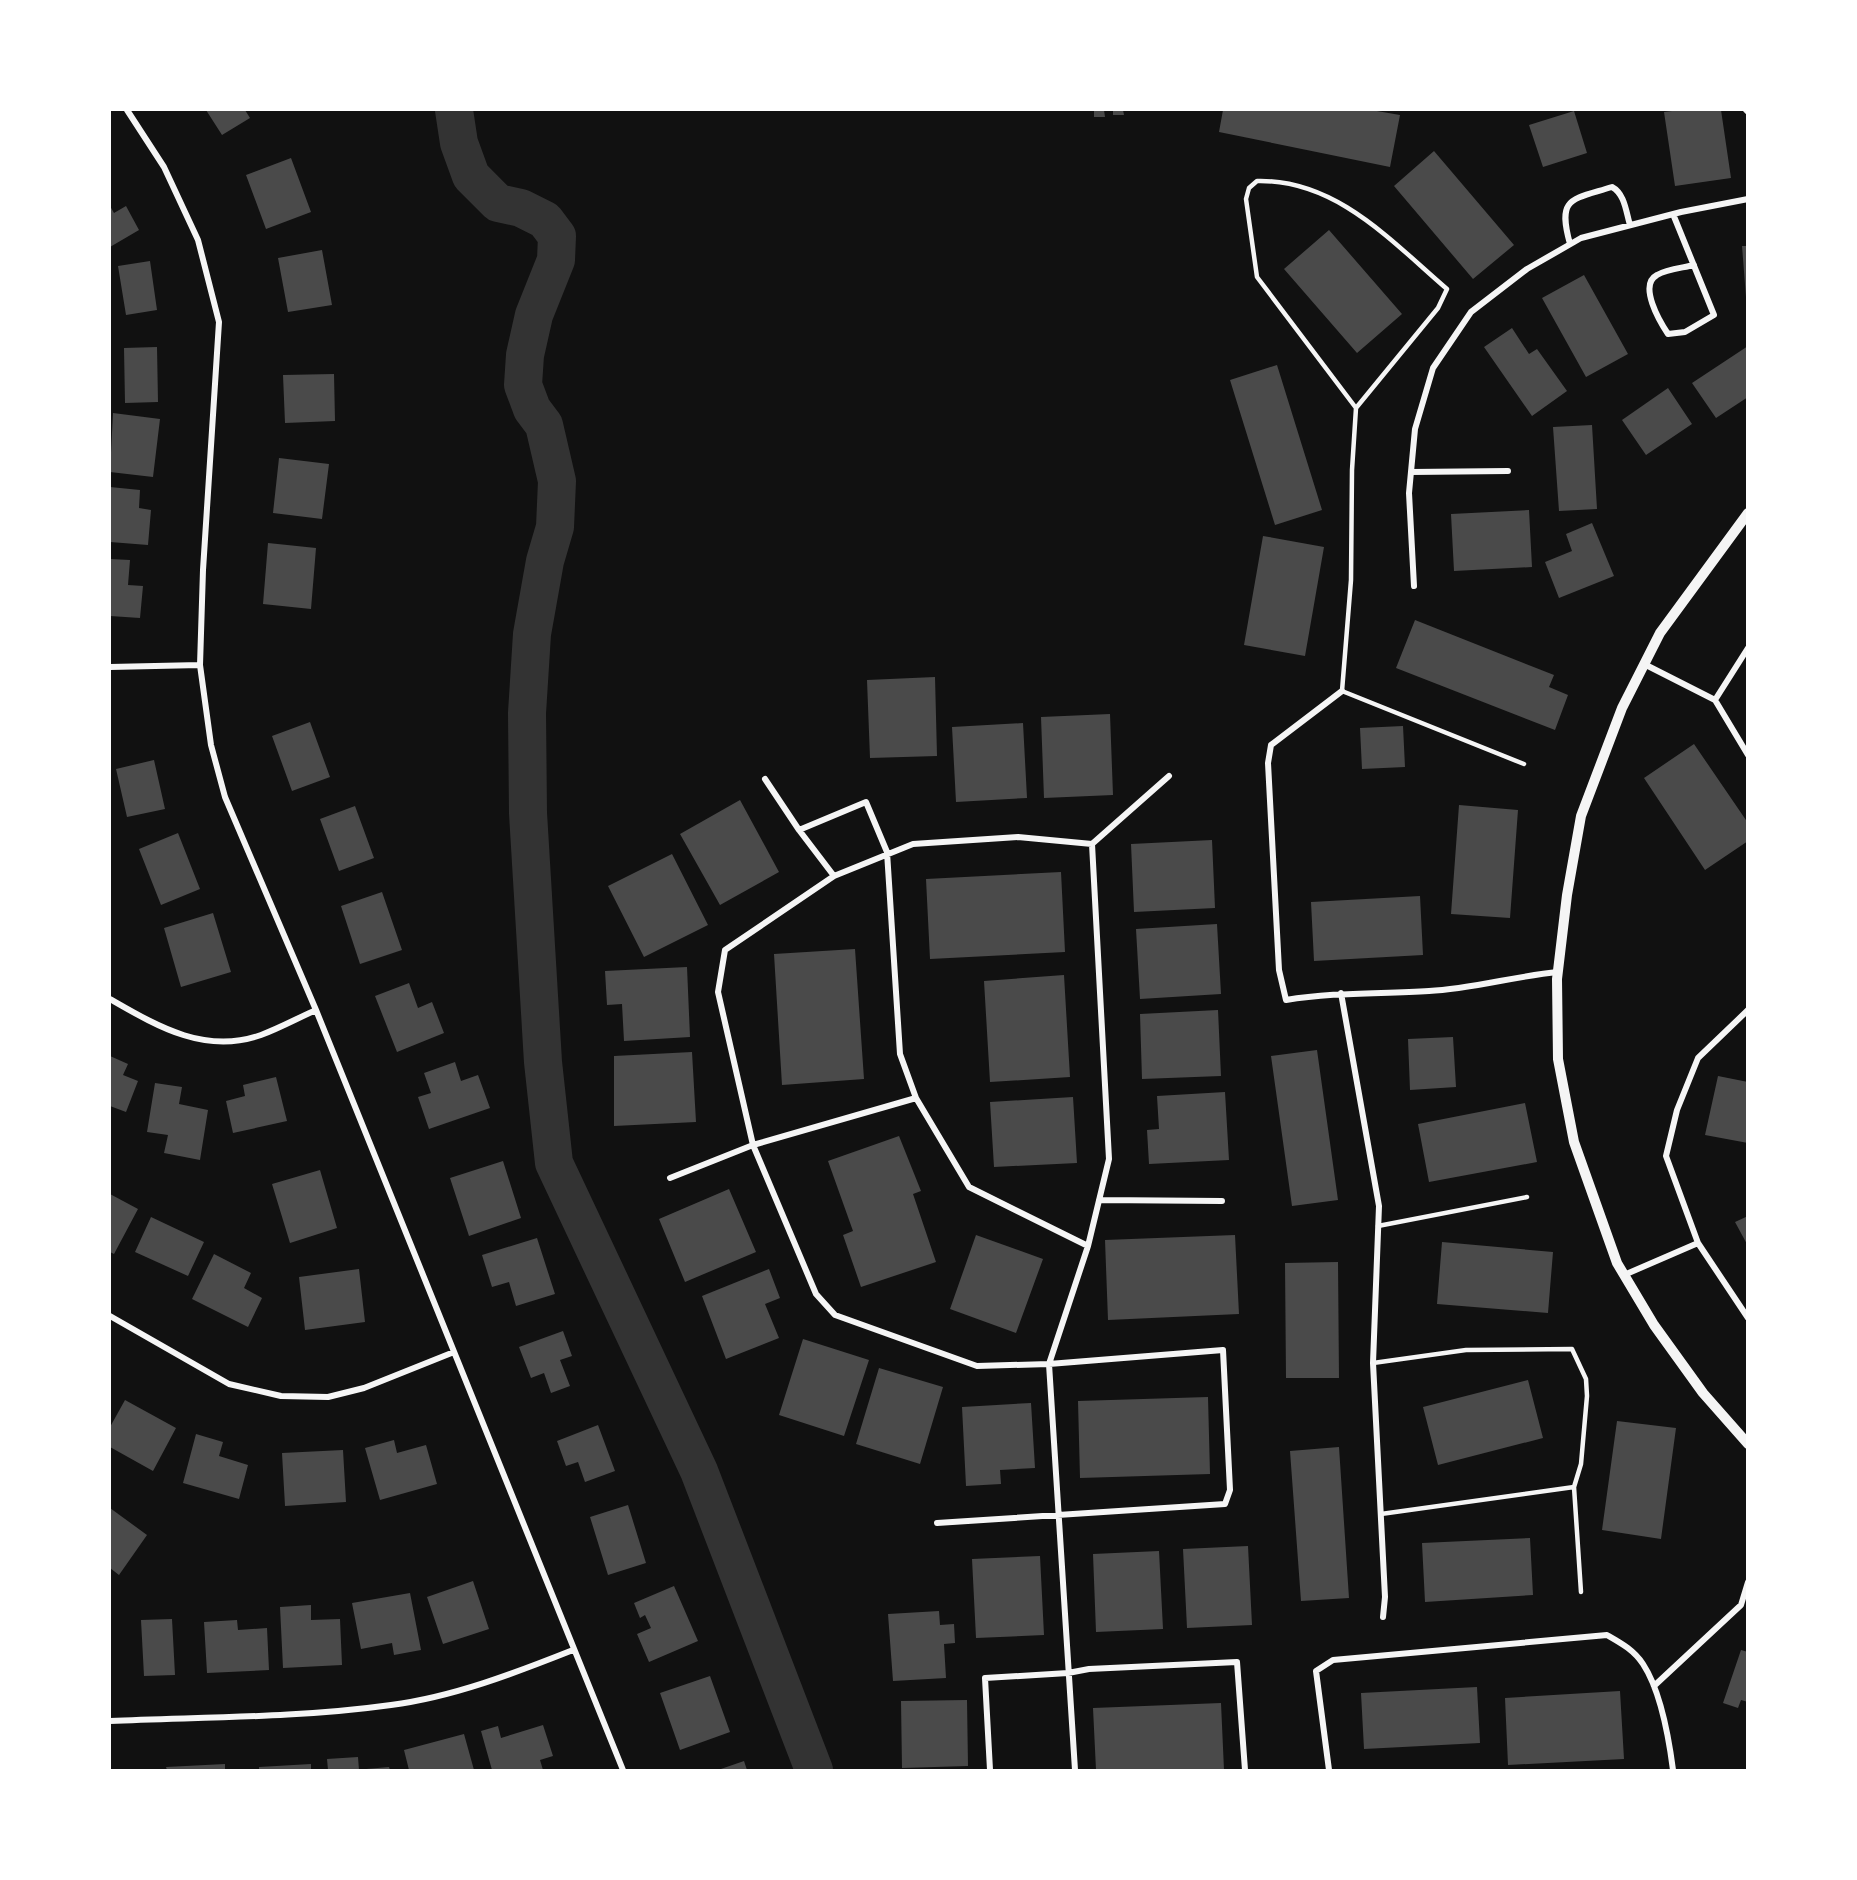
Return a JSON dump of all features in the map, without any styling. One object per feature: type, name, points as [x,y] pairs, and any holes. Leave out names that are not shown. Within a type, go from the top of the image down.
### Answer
[{"type":"street","points":[[127,110],[164,167],[198,240],[219,322],[203,570],[200,665],[211,745],[225,797],[316,1010],[623,1770]]},
{"type":"street","points":[[1570,244],[1565,225],[1568,204],[1612,187],[1618,191],[1630,225]]},
{"type":"street","points":[[1414,586],[1409,493],[1415,429],[1433,368],[1471,312],[1527,269],[1581,238],[1673,214],[1748,199]]},
{"type":"street","points":[[1673,214],[1694,265],[1714,315],[1685,332],[1668,334],[1649,293],[1651,280],[1656,275],[1694,265]]},
{"type":"street","points":[[1411,472],[1508,471]]},
{"type":"street","points":[[1748,513],[1660,633],[1622,708],[1581,816],[1558,972],[1558,1059],[1574,1142],[1597,1211],[1624,1275],[1654,1325],[1703,1394],[1748,1443]]},
{"type":"street","points":[[1715,700],[1748,648]]},
{"type":"street","points":[[1644,664],[1715,700],[1748,754]]},
{"type":"street","points":[[110,667],[200,665]]},
{"type":"street","points":[[1342,691],[1271,745],[1268,763],[1279,970],[1286,1000],[1341,993],[1431,991],[1522,975],[1558,972]]},
{"type":"street","points":[[937,1524],[1225,1504],[1230,1490],[1223,1350],[1049,1364],[977,1366],[835,1315],[816,1294],[753,1145],[718,992],[724,950],[834,876],[886,852],[913,844],[1018,837],[1092,844],[1169,777]]},
{"type":"street","points":[[765,779],[799,830],[834,876]]},
{"type":"street","points":[[799,830],[866,802],[886,852],[900,1054],[916,1098],[969,1187],[1088,1246]]},
{"type":"street","points":[[1075,1770],[1061,1515],[1049,1364],[1088,1246],[1108,1159],[1092,844]]},
{"type":"street","points":[[1341,993],[1379,1206],[1373,1363],[1385,1597],[1383,1617]]},
{"type":"street","points":[[110,999],[162,1029],[192,1039],[225,1042],[260,1035],[316,1010]]},
{"type":"street","points":[[1748,1010],[1698,1058],[1677,1110],[1666,1156],[1698,1243],[1748,1318]]},
{"type":"street","points":[[670,1178],[753,1145],[916,1098]]},
{"type":"street","points":[[1099,1200],[1222,1201]]},
{"type":"street","points":[[1624,1275],[1698,1243]]},
{"type":"street","points":[[110,1316],[229,1384],[281,1396],[328,1396],[364,1388],[454,1352]]},
{"type":"street","points":[[1654,1686],[1744,1605],[1748,1582]]},
{"type":"street","points":[[1329,1770],[1316,1671],[1332,1660],[1607,1635],[1628,1647],[1643,1663],[1654,1686],[1674,1770]]},
{"type":"street","points":[[110,1721],[335,1711],[393,1705],[514,1674],[573,1650]]},
{"type":"street","points":[[990,1770],[985,1678],[1068,1673],[1089,1669],[1237,1662],[1245,1770]]},
{"type":"lane","points":[[1356,408],[1257,277],[1246,199],[1250,188],[1257,181],[1276,181],[1336,199],[1360,215],[1447,289],[1438,308],[1356,408],[1352,470],[1351,580],[1342,691],[1524,764]]},
{"type":"lane","points":[[1378,1226],[1527,1197]]},
{"type":"lane","points":[[1373,1363],[1466,1350],[1572,1349],[1586,1379],[1587,1396],[1581,1464],[1574,1487],[1581,1592]]},
{"type":"lane","points":[[1381,1514],[1574,1487]]},
{"type":"building","points":[[206,110],[245,110],[250,118],[222,135]]},
{"type":"building","points":[[1094,110],[1104,110],[1105,117],[1094,117]]},
{"type":"building","points":[[1113,110],[1123,110],[1124,115],[1113,115]]},
{"type":"building","points":[[1223,110],[1371,110],[1400,115],[1390,167],[1219,132]]},
{"type":"building","points":[[1721,110],[1731,178],[1675,186],[1664,112]]},
{"type":"building","points":[[1574,111],[1587,153],[1543,167],[1529,125]]},
{"type":"building","points":[[1434,151],[1514,245],[1473,279],[1394,186]]},
{"type":"building","points":[[291,158],[311,212],[266,229],[246,175]]},
{"type":"building","points":[[110,206],[114,213],[126,206],[139,230],[110,247]]},
{"type":"building","points":[[1329,230],[1402,314],[1357,353],[1284,269]]},
{"type":"building","points":[[1742,246],[1748,246],[1748,296],[1746,297]]},
{"type":"building","points":[[322,250],[332,305],[288,312],[278,258]]},
{"type":"building","points":[[150,261],[157,310],[126,315],[118,266]]},
{"type":"building","points":[[1584,275],[1628,354],[1586,377],[1542,298]]},
{"type":"building","points":[[1512,328],[1529,354],[1537,349],[1567,391],[1532,416],[1484,347]]},
{"type":"building","points":[[1748,346],[1748,397],[1716,418],[1692,383]]},
{"type":"building","points":[[157,347],[158,402],[125,403],[124,348]]},
{"type":"building","points":[[1277,365],[1322,510],[1275,525],[1230,380]]},
{"type":"building","points":[[334,374],[335,421],[285,423],[283,375]]},
{"type":"building","points":[[1668,388],[1692,424],[1646,455],[1622,420]]},
{"type":"building","points":[[113,413],[160,419],[153,477],[110,472]]},
{"type":"building","points":[[1592,425],[1597,509],[1559,511],[1553,427]]},
{"type":"building","points":[[279,458],[329,464],[322,519],[273,513]]},
{"type":"building","points":[[110,487],[140,490],[139,508],[151,510],[148,545],[110,542]]},
{"type":"building","points":[[1529,510],[1532,567],[1454,571],[1451,514]]},
{"type":"building","points":[[1592,523],[1614,576],[1559,598],[1545,562],[1572,551],[1566,534]]},
{"type":"building","points":[[1263,536],[1324,547],[1305,656],[1244,645]]},
{"type":"building","points":[[268,543],[316,548],[311,609],[263,604]]},
{"type":"building","points":[[110,559],[130,560],[128,585],[143,586],[140,618],[110,616]]},
{"type":"building","points":[[1415,620],[1554,675],[1549,687],[1568,695],[1555,730],[1396,668]]},
{"type":"building","points":[[935,677],[937,756],[870,758],[867,680]]},
{"type":"building","points":[[1110,714],[1113,795],[1044,798],[1041,717]]},
{"type":"building","points":[[310,722],[330,777],[292,791],[272,736]]},
{"type":"building","points":[[1023,723],[1027,798],[956,802],[952,727]]},
{"type":"building","points":[[1403,726],[1405,767],[1362,769],[1360,728]]},
{"type":"building","points":[[1694,744],[1748,823],[1748,841],[1705,870],[1644,778]]},
{"type":"building","points":[[154,760],[165,809],[127,817],[116,769]]},
{"type":"building","points":[[740,800],[779,872],[720,905],[680,834]]},
{"type":"building","points":[[1459,805],[1518,810],[1510,918],[1451,914]]},
{"type":"building","points":[[355,806],[374,858],[339,871],[320,819]]},
{"type":"building","points":[[178,833],[200,889],[161,905],[139,849]]},
{"type":"building","points":[[1212,840],[1215,908],[1134,912],[1131,844]]},
{"type":"building","points":[[672,854],[708,925],[644,957],[608,886]]},
{"type":"building","points":[[1061,872],[1065,952],[930,959],[926,879]]},
{"type":"building","points":[[382,892],[402,950],[360,964],[341,906]]},
{"type":"building","points":[[1420,896],[1423,955],[1314,961],[1311,902]]},
{"type":"building","points":[[213,913],[231,972],[181,987],[164,928]]},
{"type":"building","points":[[1217,924],[1221,994],[1140,999],[1136,929]]},
{"type":"building","points":[[855,949],[864,1079],[782,1085],[774,954]]},
{"type":"building","points":[[687,967],[690,1037],[624,1041],[622,1004],[607,1005],[605,971]]},
{"type":"building","points":[[1064,975],[1070,1077],[990,1082],[984,981]]},
{"type":"building","points":[[409,983],[418,1008],[432,1002],[444,1033],[397,1052],[375,996]]},
{"type":"building","points":[[1218,1010],[1221,1076],[1142,1079],[1140,1014]]},
{"type":"building","points":[[1453,1037],[1456,1087],[1410,1090],[1408,1039]]},
{"type":"building","points":[[1317,1050],[1338,1200],[1292,1206],[1271,1056]]},
{"type":"building","points":[[692,1052],[696,1122],[614,1126],[614,1056]]},
{"type":"building","points":[[110,1056],[128,1064],[123,1075],[138,1081],[126,1112],[110,1106]]},
{"type":"building","points":[[455,1062],[461,1081],[478,1075],[490,1108],[429,1129],[418,1097],[431,1093],[424,1073]]},
{"type":"building","points":[[1718,1076],[1748,1082],[1748,1143],[1705,1135]]},
{"type":"building","points":[[276,1077],[287,1121],[233,1133],[226,1101],[245,1096],[243,1085]]},
{"type":"building","points":[[155,1083],[182,1087],[179,1104],[208,1110],[200,1160],[164,1153],[168,1135],[147,1132]]},
{"type":"building","points":[[1225,1092],[1229,1160],[1149,1164],[1147,1130],[1159,1129],[1157,1096]]},
{"type":"building","points":[[1073,1097],[1077,1163],[994,1167],[990,1102]]},
{"type":"building","points":[[1525,1103],[1537,1162],[1429,1182],[1418,1124]]},
{"type":"building","points":[[899,1136],[921,1191],[913,1194],[936,1262],[861,1287],[843,1235],[853,1231],[828,1161]]},
{"type":"building","points":[[503,1161],[521,1218],[469,1236],[450,1178]]},
{"type":"building","points":[[320,1170],[337,1228],[290,1243],[272,1184]]},
{"type":"building","points":[[729,1189],[756,1252],[685,1282],[659,1219]]},
{"type":"building","points":[[110,1194],[138,1209],[114,1254],[110,1252]]},
{"type":"building","points":[[1748,1216],[1748,1246],[1735,1222]]},
{"type":"building","points":[[151,1217],[204,1242],[188,1276],[135,1252]]},
{"type":"building","points":[[976,1235],[1043,1259],[1016,1333],[950,1309]]},
{"type":"building","points":[[1235,1235],[1239,1314],[1108,1320],[1105,1240]]},
{"type":"building","points":[[537,1238],[555,1294],[516,1306],[509,1282],[492,1287],[482,1255]]},
{"type":"building","points":[[1442,1242],[1553,1252],[1548,1313],[1437,1304]]},
{"type":"building","points":[[214,1254],[251,1273],[244,1288],[262,1298],[248,1327],[192,1299]]},
{"type":"building","points":[[1338,1262],[1339,1378],[1286,1378],[1285,1263]]},
{"type":"building","points":[[359,1269],[365,1322],[305,1330],[299,1277]]},
{"type":"building","points":[[769,1269],[780,1298],[765,1304],[779,1338],[726,1359],[702,1296]]},
{"type":"building","points":[[563,1331],[572,1356],[560,1360],[570,1386],[551,1393],[544,1373],[531,1378],[519,1347]]},
{"type":"building","points":[[803,1339],[869,1360],[844,1436],[779,1415]]},
{"type":"building","points":[[879,1368],[943,1387],[920,1464],[856,1444]]},
{"type":"building","points":[[1528,1380],[1543,1438],[1438,1465],[1423,1407]]},
{"type":"building","points":[[1208,1397],[1210,1474],[1080,1478],[1078,1401]]},
{"type":"building","points":[[125,1400],[176,1428],[153,1471],[110,1447],[110,1427]]},
{"type":"building","points":[[1031,1403],[1035,1468],[1000,1470],[1001,1484],[966,1486],[962,1407]]},
{"type":"building","points":[[1617,1421],[1676,1428],[1661,1539],[1602,1530]]},
{"type":"building","points":[[598,1425],[615,1471],[585,1482],[578,1462],[566,1466],[557,1441]]},
{"type":"building","points":[[196,1434],[223,1442],[219,1456],[248,1465],[239,1499],[183,1483]]},
{"type":"building","points":[[394,1440],[397,1453],[426,1445],[437,1484],[380,1500],[365,1448]]},
{"type":"building","points":[[1339,1447],[1349,1598],[1301,1601],[1290,1451]]},
{"type":"building","points":[[343,1450],[346,1502],[285,1506],[282,1453]]},
{"type":"building","points":[[628,1505],[646,1563],[608,1575],[590,1517]]},
{"type":"building","points":[[110,1508],[147,1535],[119,1575],[110,1568]]},
{"type":"building","points":[[1530,1538],[1533,1595],[1425,1602],[1422,1543]]},
{"type":"building","points":[[1248,1546],[1252,1625],[1187,1628],[1183,1549]]},
{"type":"building","points":[[1159,1551],[1163,1629],[1096,1632],[1093,1554]]},
{"type":"building","points":[[1040,1556],[1044,1635],[976,1638],[972,1559]]},
{"type":"building","points":[[473,1581],[489,1629],[443,1644],[427,1597]]},
{"type":"building","points":[[674,1586],[698,1641],[649,1662],[637,1634],[651,1628],[645,1615],[640,1618],[634,1603]]},
{"type":"building","points":[[410,1593],[421,1650],[394,1655],[392,1643],[361,1649],[352,1603]]},
{"type":"building","points":[[311,1605],[311,1620],[340,1619],[342,1665],[283,1668],[280,1607]]},
{"type":"building","points":[[939,1611],[940,1625],[954,1624],[955,1643],[944,1644],[946,1678],[893,1681],[888,1614]]},
{"type":"building","points":[[172,1619],[175,1675],[144,1676],[141,1620]]},
{"type":"building","points":[[237,1620],[238,1630],[267,1628],[269,1670],[207,1673],[204,1622]]},
{"type":"building","points":[[1741,1650],[1748,1652],[1748,1702],[1741,1700],[1738,1708],[1723,1703]]},
{"type":"building","points":[[710,1676],[730,1732],[680,1750],[660,1693]]},
{"type":"building","points":[[1477,1687],[1480,1743],[1364,1749],[1361,1693]]},
{"type":"building","points":[[1620,1691],[1624,1759],[1508,1765],[1505,1698]]},
{"type":"building","points":[[967,1700],[968,1766],[902,1768],[901,1701]]},
{"type":"building","points":[[1221,1703],[1224,1770],[1096,1770],[1093,1708]]},
{"type":"building","points":[[543,1725],[553,1756],[540,1760],[543,1770],[492,1770],[481,1731],[498,1726],[501,1738]]},
{"type":"building","points":[[464,1734],[474,1770],[409,1770],[404,1750]]},
{"type":"building","points":[[358,1757],[359,1770],[328,1770],[327,1759]]},
{"type":"building","points":[[744,1761],[747,1770],[718,1770]]},
{"type":"building","points":[[225,1764],[225,1770],[167,1770],[166,1767]]},
{"type":"building","points":[[311,1764],[311,1770],[259,1770],[259,1767]]},
{"type":"building","points":[[389,1767],[390,1770],[366,1770],[366,1769]]},
{"type":"waterway","points":[[454,110],[459,143],[471,176],[498,203],[521,208],[545,220],[557,236],[556,260],[534,315],[525,355],[523,385],[532,409],[544,425],[557,481],[555,527],[545,561],[532,634],[527,713],[528,813],[543,1062],[554,1163],[699,1471],[814,1770]]}]
